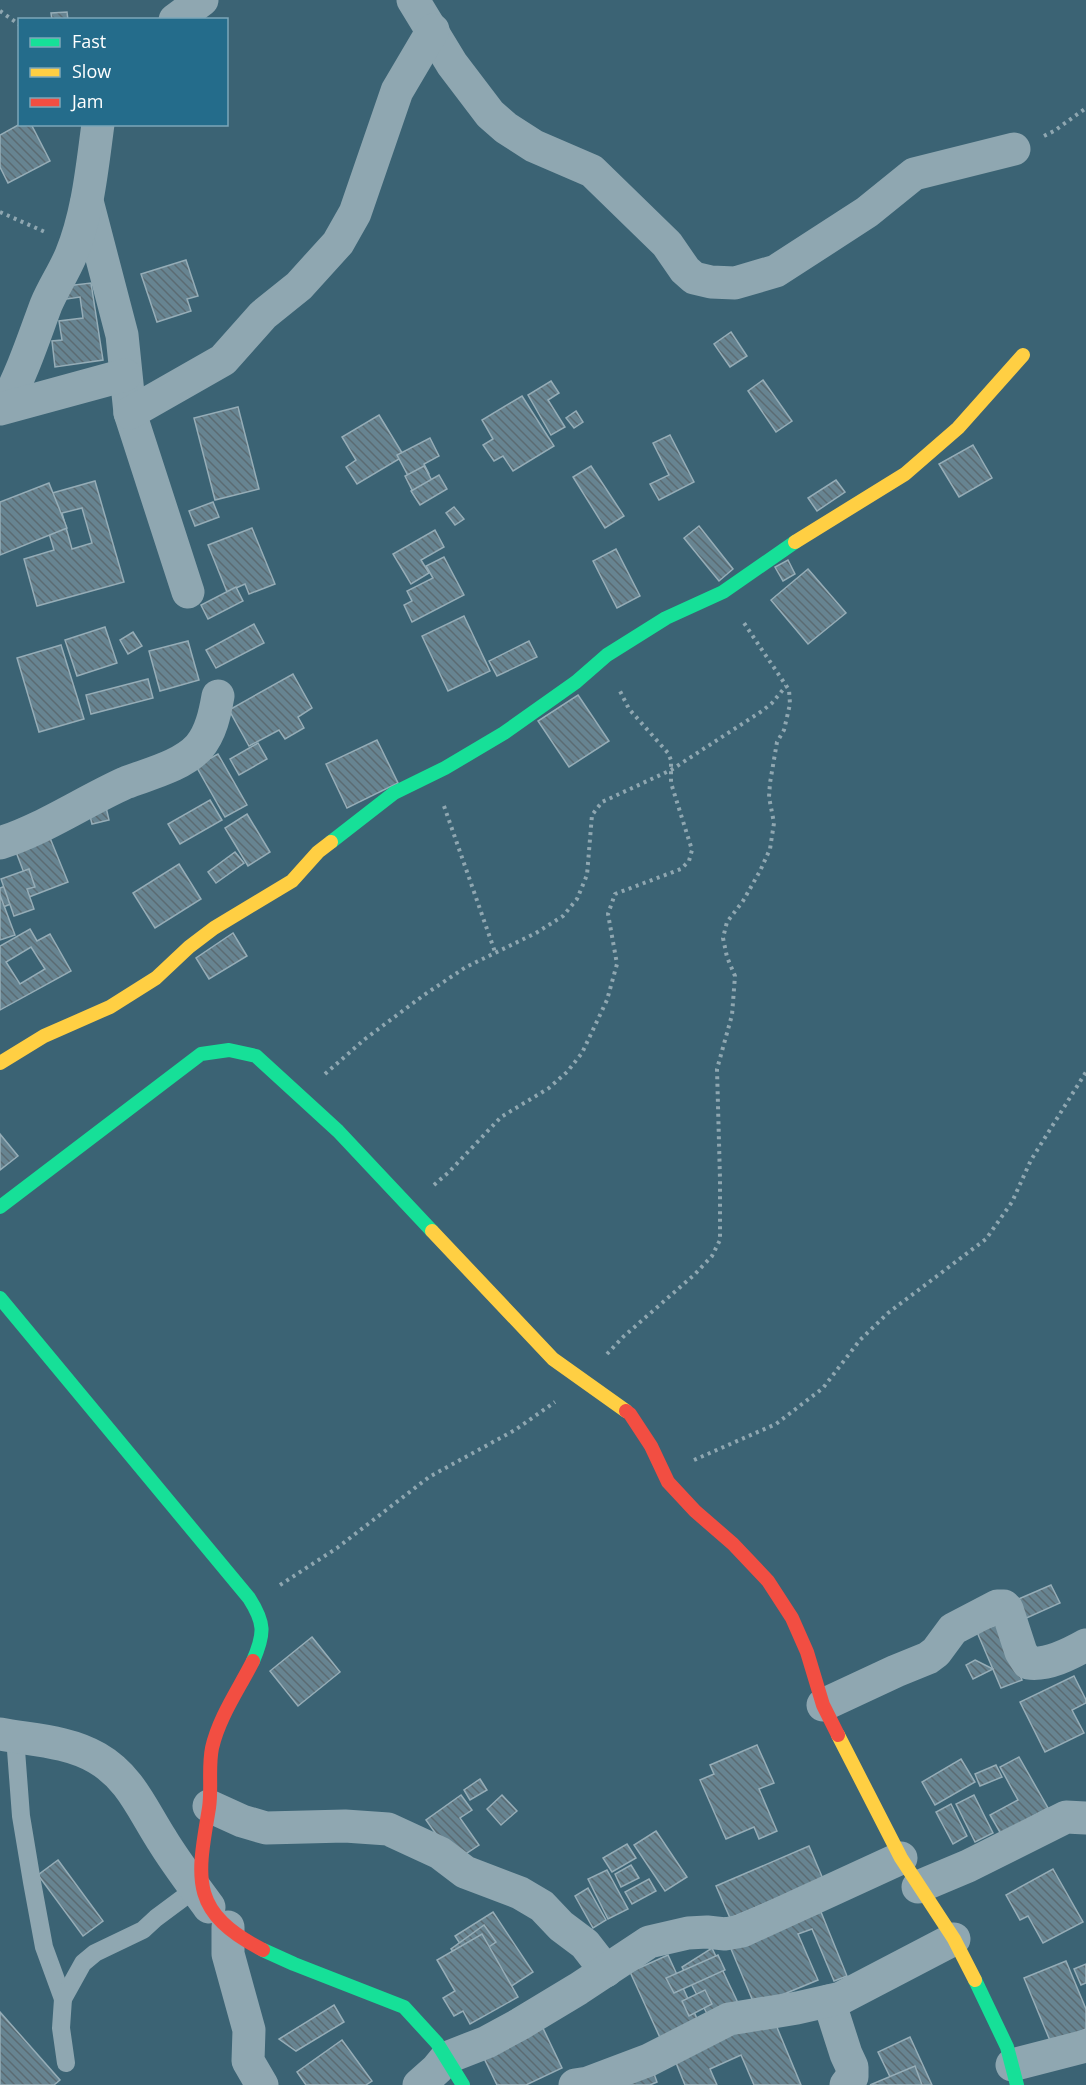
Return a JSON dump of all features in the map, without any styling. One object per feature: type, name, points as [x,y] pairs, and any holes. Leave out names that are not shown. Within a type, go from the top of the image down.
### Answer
[{"type":"street","points":[[178,18],[202,0]]},
{"type":"street","points":[[413,0],[452,64],[490,114],[506,128],[534,146],[592,171],[667,244],[685,270],[694,278],[711,282],[735,283],[776,271],[867,212],[914,174],[1014,149]]},
{"type":"street","points":[[130,413],[223,360],[263,315],[299,286],[338,243],[355,213],[397,91],[433,30]]},
{"type":"street","points":[[2,408],[28,355],[47,302],[75,246],[87,201],[98,126]]},
{"type":"street","points":[[87,201],[122,335],[130,413],[188,592]]},
{"type":"street","points":[[0,1063],[44,1036],[110,1007],[156,978],[189,947],[214,928],[292,881],[318,852],[351,824],[394,793],[433,774],[504,733],[576,682],[605,658],[666,618],[723,592],[778,552],[905,474],[958,428],[1023,355]]},
{"type":"street","points":[[2,408],[125,375]]},
{"type":"street","points":[[0,843],[124,784],[183,759],[199,748],[207,734],[214,717],[218,696]]},
{"type":"street","points":[[0,1207],[201,1054],[229,1050],[256,1056],[338,1131],[553,1359],[630,1414],[651,1446],[668,1482],[768,1581],[792,1618],[807,1652],[823,1705],[846,1746],[901,1858],[954,1939],[1007,2047],[1014,2075],[1086,2046]]},
{"type":"street","points":[[0,1298],[65,1378],[142,1466],[262,1620],[264,1631],[259,1645],[213,1745],[209,1806],[202,1846],[200,1878],[202,1890],[228,1954],[249,2030],[248,2061],[262,2085]]},
{"type":"street","points":[[823,1705],[928,1658],[936,1652],[953,1629],[996,1606],[1004,1606],[1007,1609],[1021,1652],[1028,1663],[1050,1661],[1086,1645]]},
{"type":"street","points":[[7,1735],[65,1745],[97,1758],[119,1774],[131,1787],[146,1815],[212,1910],[261,1949],[404,2007],[417,2017],[455,2072]]},
{"type":"street","points":[[209,1806],[242,1821],[266,1828],[345,1826],[388,1829],[440,1852],[465,1872],[520,1893],[542,1906],[561,1926],[585,1944],[606,1971]]},
{"type":"street","points":[[918,1887],[968,1866],[1066,1817],[1086,1818]]},
{"type":"street","points":[[455,2072],[488,2042],[606,1971],[649,1942],[688,1933],[725,1934],[742,1930],[901,1858]]},
{"type":"street","points":[[575,2085],[588,2083],[649,2060],[729,2019],[841,1998],[954,1939]]},
{"type":"street","points":[[829,2001],[852,2067],[852,2077],[846,2085]]},
{"type":"street","points":[[419,2085],[437,2069],[455,2072]]},
{"type":"lane","points":[[7,1735],[44,1947],[63,2000],[61,2028],[66,2063]]},
{"type":"lane","points":[[63,2000],[83,1963],[95,1953],[143,1930],[156,1918],[212,1910]]},
{"type":"path","points":[[0,11],[18,24]]},
{"type":"path","points":[[1014,149],[1054,131],[1086,108]]},
{"type":"path","points":[[0,212],[75,246]]},
{"type":"path","points":[[251,1603],[337,1548],[429,1477],[515,1430],[555,1402],[583,1379],[623,1337],[694,1275],[712,1256],[720,1240],[717,1069],[732,1016],[735,976],[727,957],[723,938],[727,922],[749,891],[770,849],[774,823],[769,796],[770,783],[777,742],[784,730],[790,704],[789,690],[723,592]]},
{"type":"path","points":[[410,1205],[449,1172],[501,1117],[549,1088],[567,1072],[582,1053],[607,1000],[617,964],[608,914],[615,894],[681,869],[689,861],[692,850],[671,783],[671,760],[668,753],[629,709],[605,658]]},
{"type":"path","points":[[299,1096],[365,1039],[424,995],[466,967],[536,933],[564,916],[577,899],[587,875],[592,815],[602,802],[671,770],[772,704],[786,686]]},
{"type":"path","points":[[433,774],[495,952]]},
{"type":"path","points":[[663,1473],[776,1424],[823,1388],[860,1340],[888,1313],[986,1239],[1012,1202],[1031,1160],[1086,1072]]},
{"type":"building","points":[[67,12],[68,18],[52,18],[51,13]]},
{"type":"building","points":[[18,125],[32,126],[50,161],[8,183],[0,167],[0,135]]},
{"type":"building","points":[[186,260],[198,296],[187,299],[191,311],[157,322],[141,274]]},
{"type":"building","points":[[91,283],[103,360],[55,367],[52,341],[62,340],[59,321],[83,318],[80,297],[60,300],[58,287]]},
{"type":"building","points":[[731,332],[747,356],[730,367],[714,344]]},
{"type":"building","points":[[763,380],[792,421],[776,432],[748,391]]},
{"type":"building","points":[[551,381],[559,393],[548,400],[565,427],[551,435],[528,395]]},
{"type":"building","points":[[522,396],[554,446],[513,471],[503,456],[494,461],[483,445],[493,439],[482,420]]},
{"type":"building","points":[[238,407],[259,489],[215,500],[194,418]]},
{"type":"building","points":[[576,411],[583,422],[574,428],[566,418]]},
{"type":"building","points":[[379,415],[404,456],[357,484],[346,467],[356,460],[342,437]]},
{"type":"building","points":[[670,435],[694,482],[659,500],[650,484],[669,475],[653,443]]},
{"type":"building","points":[[430,438],[439,456],[424,464],[429,474],[412,483],[397,455]]},
{"type":"building","points":[[973,445],[992,478],[959,497],[939,464]]},
{"type":"building","points":[[424,466],[436,488],[416,498],[405,476]]},
{"type":"building","points":[[591,466],[624,516],[605,528],[573,477]]},
{"type":"building","points":[[439,475],[447,489],[420,505],[411,491]]},
{"type":"building","points":[[836,480],[845,492],[817,511],[808,498]]},
{"type":"building","points":[[95,481],[124,582],[37,606],[24,559],[54,550],[38,497]],"holes":[[[82,508],[92,543],[72,549],[62,513]]]},
{"type":"building","points":[[49,483],[67,528],[0,555],[0,502]]},
{"type":"building","points":[[213,502],[219,517],[195,526],[189,511]]},
{"type":"building","points":[[454,507],[464,519],[455,525],[446,513]]},
{"type":"building","points":[[699,526],[733,569],[719,581],[684,538]]},
{"type":"building","points":[[252,528],[275,584],[249,594],[245,584],[227,592],[208,545]]},
{"type":"building","points":[[435,530],[444,547],[421,560],[429,573],[411,584],[393,554]]},
{"type":"building","points":[[616,549],[640,596],[617,608],[593,561]]},
{"type":"building","points":[[444,557],[464,595],[412,622],[404,605],[412,601],[407,591],[433,578],[426,566]]},
{"type":"building","points":[[788,560],[795,574],[783,581],[775,567]]},
{"type":"building","points":[[808,569],[846,613],[808,644],[771,600]]},
{"type":"building","points":[[236,587],[243,601],[208,619],[201,605]]},
{"type":"building","points":[[464,616],[490,671],[448,691],[422,636]]},
{"type":"building","points":[[254,624],[264,643],[216,668],[206,650]]},
{"type":"building","points":[[105,627],[117,663],[77,676],[65,640]]},
{"type":"building","points":[[133,632],[142,646],[128,654],[120,640]]},
{"type":"building","points":[[188,641],[199,680],[160,691],[149,651]]},
{"type":"building","points":[[529,641],[537,657],[497,676],[489,661]]},
{"type":"building","points":[[61,645],[84,719],[39,732],[17,658]]},
{"type":"building","points":[[293,674],[312,708],[298,717],[304,728],[285,739],[279,730],[249,746],[229,710]]},
{"type":"building","points":[[148,679],[153,698],[91,714],[86,695]]},
{"type":"building","points":[[578,695],[609,741],[569,767],[538,721]]},
{"type":"building","points":[[377,740],[398,783],[347,808],[326,764]]},
{"type":"building","points":[[258,743],[267,759],[239,775],[230,759]]},
{"type":"building","points":[[218,754],[247,805],[225,817],[196,766]]},
{"type":"building","points":[[210,800],[222,820],[180,844],[168,824]]},
{"type":"building","points":[[105,803],[109,820],[92,824],[88,808]]},
{"type":"building","points":[[247,814],[270,852],[248,866],[225,828]]},
{"type":"building","points":[[50,838],[68,882],[3,907],[0,900],[0,888],[26,878],[16,852]]},
{"type":"building","points":[[235,852],[244,863],[216,883],[208,872]]},
{"type":"building","points":[[179,864],[201,899],[155,928],[133,893]]},
{"type":"building","points":[[29,869],[35,887],[27,889],[34,909],[14,916],[1,879]]},
{"type":"building","points":[[0,895],[15,935],[0,940]]},
{"type":"building","points":[[30,929],[37,941],[50,934],[71,971],[0,1010],[0,946]],"holes":[[[31,947],[45,969],[20,984],[6,962]]]},
{"type":"building","points":[[233,933],[247,956],[209,979],[196,958]]},
{"type":"building","points":[[0,1134],[18,1156],[0,1170]]},
{"type":"building","points":[[1051,1585],[1060,1603],[1022,1620],[1014,1601]]},
{"type":"building","points":[[999,1624],[1022,1680],[1001,1688],[977,1632]]},
{"type":"building","points":[[312,1637],[340,1672],[298,1706],[270,1671]]},
{"type":"building","points":[[975,1660],[993,1669],[973,1679],[966,1665]]},
{"type":"building","points":[[1074,1676],[1086,1703],[1072,1710],[1084,1733],[1045,1752],[1020,1702]]},
{"type":"building","points":[[757,1745],[774,1783],[759,1789],[777,1831],[759,1839],[754,1827],[726,1839],[700,1780],[714,1774],[710,1765]]},
{"type":"building","points":[[1019,1757],[1048,1808],[1001,1834],[990,1815],[1018,1800],[1000,1767]]},
{"type":"building","points":[[961,1759],[975,1782],[935,1805],[922,1782]]},
{"type":"building","points":[[996,1765],[1002,1777],[980,1786],[975,1774]]},
{"type":"building","points":[[480,1779],[487,1790],[470,1800],[464,1790]]},
{"type":"building","points":[[461,1795],[472,1810],[460,1818],[479,1845],[455,1861],[426,1820]]},
{"type":"building","points":[[502,1795],[517,1811],[501,1825],[487,1809]]},
{"type":"building","points":[[974,1795],[993,1833],[975,1842],[956,1804]]},
{"type":"building","points":[[951,1804],[967,1836],[953,1844],[936,1812]]},
{"type":"building","points":[[656,1831],[687,1877],[665,1891],[634,1845]]},
{"type":"building","points":[[627,1844],[636,1858],[612,1872],[603,1858]]},
{"type":"building","points":[[809,1846],[823,1879],[730,1918],[716,1886]]},
{"type":"building","points":[[58,1860],[103,1921],[83,1936],[38,1875]]},
{"type":"building","points":[[631,1865],[639,1878],[621,1887],[615,1874]]},
{"type":"building","points":[[1053,1869],[1083,1922],[1043,1943],[1028,1916],[1020,1920],[1006,1895]]},
{"type":"building","points":[[607,1870],[628,1909],[608,1919],[588,1879]]},
{"type":"building","points":[[649,1879],[656,1891],[632,1904],[625,1892]]},
{"type":"building","points":[[588,1888],[606,1920],[593,1928],[575,1896]]},
{"type":"building","points":[[493,1912],[533,1972],[495,1997],[455,1936]]},
{"type":"building","points":[[821,1912],[847,1976],[834,1981],[812,1929],[798,1934],[818,1980],[755,2006],[731,1949]]},
{"type":"building","points":[[484,1925],[496,1942],[462,1965],[451,1949]]},
{"type":"building","points":[[482,1934],[518,1997],[470,2024],[463,2011],[454,2016],[443,1998],[455,1991],[437,1960]]},
{"type":"building","points":[[712,1948],[738,2003],[710,2019],[682,1967]]},
{"type":"building","points":[[668,1955],[700,2025],[662,2042],[630,1972]]},
{"type":"building","points":[[718,1955],[725,1970],[674,1993],[666,1978]]},
{"type":"building","points":[[1066,1961],[1086,2009],[1086,2029],[1051,2043],[1024,1978]]},
{"type":"building","points":[[1086,1964],[1086,1983],[1081,1985],[1074,1969]]},
{"type":"building","points":[[705,1990],[712,2004],[689,2016],[682,2001]]},
{"type":"building","points":[[334,2005],[344,2022],[296,2051],[279,2039]]},
{"type":"building","points":[[0,2012],[60,2080],[54,2085],[0,2085]]},
{"type":"building","points":[[771,2013],[801,2085],[754,2085],[741,2055],[710,2069],[717,2085],[685,2085],[672,2053]]},
{"type":"building","points":[[541,2024],[562,2068],[526,2085],[497,2085],[481,2052]]},
{"type":"building","points":[[910,2037],[932,2085],[894,2085],[878,2052]]},
{"type":"building","points":[[342,2040],[372,2081],[366,2085],[306,2085],[297,2072]]},
{"type":"building","points":[[915,2066],[922,2085],[870,2085]]},
{"type":"building","points":[[653,2071],[657,2082],[650,2085],[613,2085]]},
{"type":"traffic: fast","points":[[331,842],[394,793],[445,768],[504,733],[576,682],[607,655],[666,618],[723,592],[795,542]]},
{"type":"traffic: fast","points":[[0,1207],[201,1054],[229,1050],[256,1056],[338,1131],[432,1231]]},
{"type":"traffic: fast","points":[[0,1298],[249,1598],[258,1614],[262,1628],[260,1643],[253,1661]]},
{"type":"traffic: fast","points":[[263,1950],[404,2007],[437,2043],[463,2085]]},
{"type":"traffic: fast","points":[[975,1980],[1007,2047],[1017,2085]]},
{"type":"traffic: slow","points":[[795,542],[905,474],[958,428],[1023,355]]},
{"type":"traffic: slow","points":[[0,1063],[44,1036],[110,1007],[156,978],[189,947],[214,928],[292,881],[318,852],[331,842]]},
{"type":"traffic: slow","points":[[432,1231],[553,1359],[626,1411]]},
{"type":"traffic: slow","points":[[838,1735],[901,1858],[954,1939],[975,1980]]},
{"type":"traffic: jam","points":[[626,1411],[651,1446],[668,1482],[768,1581],[792,1618],[807,1652],[823,1705],[838,1735]]},
{"type":"traffic: jam","points":[[253,1661],[224,1714],[212,1748],[210,1800],[201,1874],[210,1907],[222,1922],[239,1936],[263,1950]]}]
